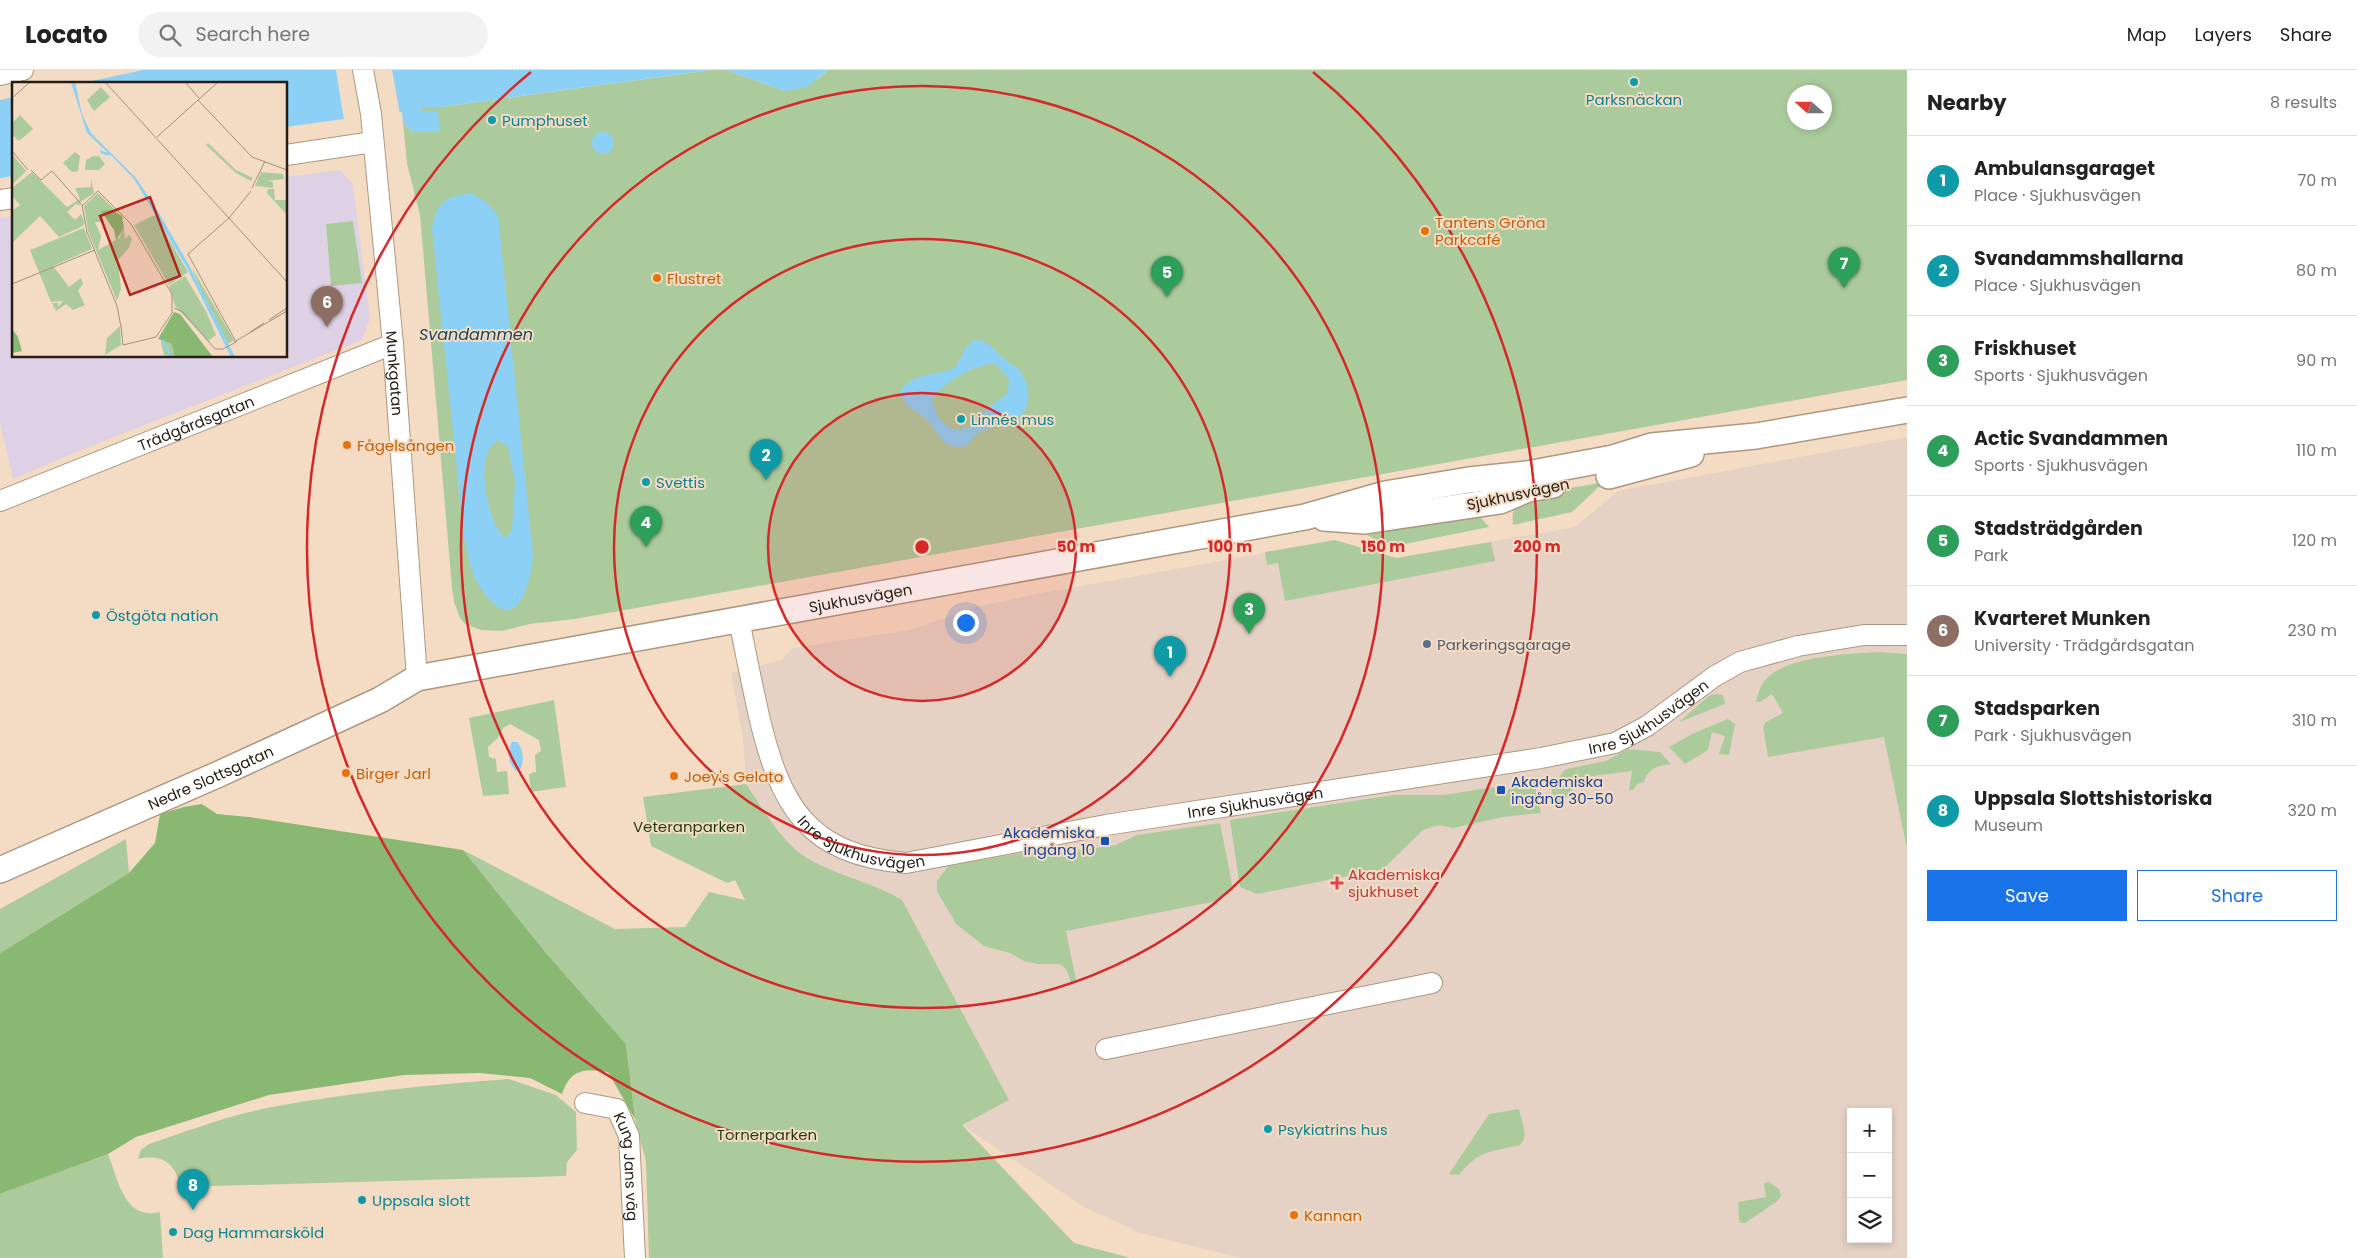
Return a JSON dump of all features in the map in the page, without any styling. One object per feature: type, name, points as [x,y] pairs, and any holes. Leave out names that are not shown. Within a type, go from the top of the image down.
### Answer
[{"type":"street","points":[[0,75],[23,70]]},
{"type":"street","name":"Munkgatan","points":[[363,70],[371,114],[393,344],[417,678]]},
{"type":"street","points":[[288,155],[373,142]]},
{"type":"street","name":"Trädgårdsgatan","points":[[0,501],[393,344]]},
{"type":"street","name":"Sjukhusvägen","points":[[417,678],[1305,517],[1385,494],[1469,480],[1527,474],[1613,458],[1652,446],[1756,436],[1907,410]]},
{"type":"street","name":"Inre Sjukhusvägen","points":[[739,619],[769,758],[778,783],[791,804],[812,830],[852,854],[878,860],[906,863],[1106,825],[1522,761],[1615,743],[1647,726],[1715,676],[1740,662],[1798,646],[1864,635],[1907,635]]},
{"type":"street","name":"Nedre Slottsgatan","points":[[0,870],[201,782],[380,700],[417,678]]},
{"type":"street","points":[[1106,1049],[1432,983]]},
{"type":"street","name":"Kung Jans väg","points":[[585,1103],[617,1109],[629,1136],[634,1258]]},
{"type":"shaded area","points":[[340,170],[353,184],[370,319],[362,340],[86,448],[13,479],[0,423],[0,218],[12,216],[12,358],[288,358],[288,177]]},
{"type":"shaded area","name":"Akademiska sjukhuset","points":[[1907,437],[1907,1258],[1241,1258],[1140,1233],[1084,1207],[962,1125],[746,784],[743,737],[731,673],[781,660],[793,648],[910,630],[975,607],[1037,594],[1335,540],[1397,558],[1575,527],[1618,491]]},
{"type":"green space","points":[[711,70],[727,70],[785,91],[819,78],[828,70],[1907,70],[1907,380],[575,619],[530,624],[502,631],[481,630],[465,624],[460,618],[454,602],[452,588],[420,215],[407,164],[403,123],[413,132],[421,111],[420,107],[441,107]]},
{"type":"green space","points":[[353,221],[362,283],[331,286],[326,224]]},
{"type":"green space","points":[[1604,482],[1572,512],[1513,525],[1514,508],[1526,496]]},
{"type":"green space","points":[[1470,516],[1480,517],[1489,527],[1400,545],[1378,541],[1367,535]]},
{"type":"green space","points":[[1335,540],[1396,558],[1491,542],[1495,561],[1285,601],[1278,563],[1267,565],[1265,552]]},
{"type":"green space","points":[[1878,652],[1907,654],[1907,849],[1884,737],[1768,757],[1763,727],[1766,722],[1783,713],[1772,694],[1760,702],[1756,702],[1765,680],[1789,665],[1820,658]]},
{"type":"green space","points":[[1710,695],[1723,695],[1725,704],[1679,722]]},
{"type":"green space","points":[[554,700],[566,787],[531,792],[529,774],[536,772],[535,755],[541,751],[539,740],[510,724],[503,728],[499,737],[488,747],[489,757],[496,759],[497,772],[507,771],[509,794],[483,796],[469,718]]},
{"type":"green space","points":[[1728,719],[1735,724],[1729,755],[1719,754],[1725,736],[1712,732],[1708,750],[1685,764],[1669,747],[1694,733]]},
{"type":"green space","points":[[1628,749],[1660,752],[1671,764],[1654,768],[1644,782],[1637,784],[1633,790],[1629,790],[1632,771],[1577,778],[1570,794],[1555,808],[1551,786],[1566,769],[1606,761]]},
{"type":"green space","points":[[1534,782],[1541,813],[1503,817],[1453,828],[1439,825],[1423,830],[1383,869],[1257,894],[1240,887],[1230,820],[1393,795],[1444,795],[1494,787],[1497,796],[1506,794],[1511,785]]},
{"type":"green space","name":"Tornerparken","points":[[746,784],[784,838],[803,855],[825,867],[881,889],[902,900],[1009,1100],[962,1125],[1074,1243],[1131,1258],[649,1258],[646,1162],[635,1119],[626,1044],[546,953],[463,850],[615,929],[685,927],[709,892],[745,900],[735,880],[727,883],[651,846],[643,797]]},
{"type":"green space","points":[[202,804],[217,814],[249,817],[463,850],[546,953],[626,1044],[635,1119],[608,1072],[579,1072],[570,1079],[562,1094],[530,1078],[480,1073],[404,1075],[269,1095],[136,1137],[108,1154],[0,1194],[0,953],[129,873],[155,843],[160,814]]},
{"type":"green space","points":[[1220,823],[1233,889],[1217,901],[1066,931],[1076,980],[1071,982],[1066,969],[1060,964],[1037,964],[1024,961],[1010,953],[984,946],[956,924],[937,891],[937,881],[949,865],[1044,849],[1067,852],[1116,845],[1137,835]]},
{"type":"green space","points":[[126,839],[129,873],[0,953],[0,909]]},
{"type":"green space","points":[[509,1079],[556,1095],[576,1112],[577,1150],[567,1162],[566,1176],[180,1187],[175,1171],[166,1162],[154,1158],[138,1159],[141,1150],[149,1144],[210,1123],[256,1110],[361,1093]]},
{"type":"green space","points":[[1519,1109],[1525,1133],[1520,1145],[1486,1153],[1479,1156],[1459,1175],[1449,1174],[1489,1114]]},
{"type":"green space","points":[[108,1154],[119,1186],[130,1204],[138,1210],[148,1213],[160,1212],[163,1258],[0,1258],[0,1194]]},
{"type":"green space","points":[[1769,1182],[1779,1189],[1781,1196],[1776,1202],[1745,1223],[1741,1223],[1739,1220],[1738,1202],[1766,1197],[1764,1183]]},
{"type":"water","points":[[143,70],[710,70],[441,107],[420,107],[421,111],[438,112],[440,132],[413,132],[403,123],[402,112],[343,112],[344,119],[288,127],[288,82],[87,82]]},
{"type":"water","points":[[727,70],[828,70],[807,87],[785,91]]},
{"type":"water","points":[[12,97],[12,176],[0,178],[0,100]]},
{"type":"water","points":[[599,132],[607,132],[614,139],[614,147],[607,154],[599,154],[592,147],[592,139]]},
{"type":"water","name":"Svandammen","points":[[471,193],[486,202],[498,215],[533,555],[528,585],[523,597],[516,606],[508,610],[499,608],[489,599],[477,582],[464,538],[432,228],[437,212],[444,202],[455,196]],"holes":[[[498,440],[508,447],[515,481],[512,531],[505,538],[499,531],[490,510],[484,472],[485,461],[492,446]]]},
{"type":"water","points":[[974,340],[990,345],[1022,374],[1028,389],[1028,396],[1025,411],[1016,420],[981,432],[967,446],[955,447],[942,440],[926,419],[905,402],[901,392],[910,381],[956,367],[966,347]],"holes":[[[995,363],[1009,379],[1008,393],[985,410],[976,426],[954,429],[945,424],[935,410],[932,400],[937,393],[951,381],[978,367]]]},
{"type":"water","points":[[512,742],[517,742],[523,756],[520,770],[516,771],[509,757],[509,749]]},
{"type":"pier","points":[[336,70],[392,70],[400,114],[343,114]]},
{"type":"place","name":"Parksnäckan","points":[[1634,82]]},
{"type":"place","name":"Pumphuset","points":[[492,120]]},
{"type":"place","name":"Tantens Gröna Parkcafé","points":[[1425,231]]},
{"type":"place","name":"Flustret","points":[[657,278]]},
{"type":"place","name":"Stadsparken","points":[[1844,288]]},
{"type":"place","name":"Stadsträdgården","points":[[1167,297]]},
{"type":"place","name":"Kvarteret Munken","points":[[327,327]]},
{"type":"place","name":"Linnés mus","points":[[961,419]]},
{"type":"place","name":"Fågelsången","points":[[347,445]]},
{"type":"place","name":"Svandammshallarna","points":[[766,480]]},
{"type":"place","name":"Svettis","points":[[646,482]]},
{"type":"place","name":"Actic Svandammen","points":[[646,547]]},
{"type":"place","name":"Östgöta nation","points":[[96,615]]},
{"type":"place","name":"Friskhuset","points":[[1249,634]]},
{"type":"place","name":"Parkeringsgarage","points":[[1427,644]]},
{"type":"place","name":"Ambulansgaraget","points":[[1170,677]]},
{"type":"place","name":"Birger Jarl","points":[[346,773]]},
{"type":"place","name":"Joey's Gelato","points":[[674,776]]},
{"type":"place","name":"Akademiska ingång 30-50","points":[[1501,790]]},
{"type":"place","name":"Akademiska ingång 10","points":[[1105,841]]},
{"type":"place","name":"Akademiska sjukhuset","points":[[1337,883]]},
{"type":"place","name":"Psykiatrins hus","points":[[1268,1129]]},
{"type":"place","name":"Uppsala slott","points":[[362,1200]]},
{"type":"place","name":"Uppsala Slottshistoriska","points":[[193,1210]]},
{"type":"place","name":"Kannan","points":[[1294,1215]]},
{"type":"place","name":"Dag Hammarsköld","points":[[173,1232]]},
{"type":"park label","name":"Veteranparken","points":[[689,826]]}]
